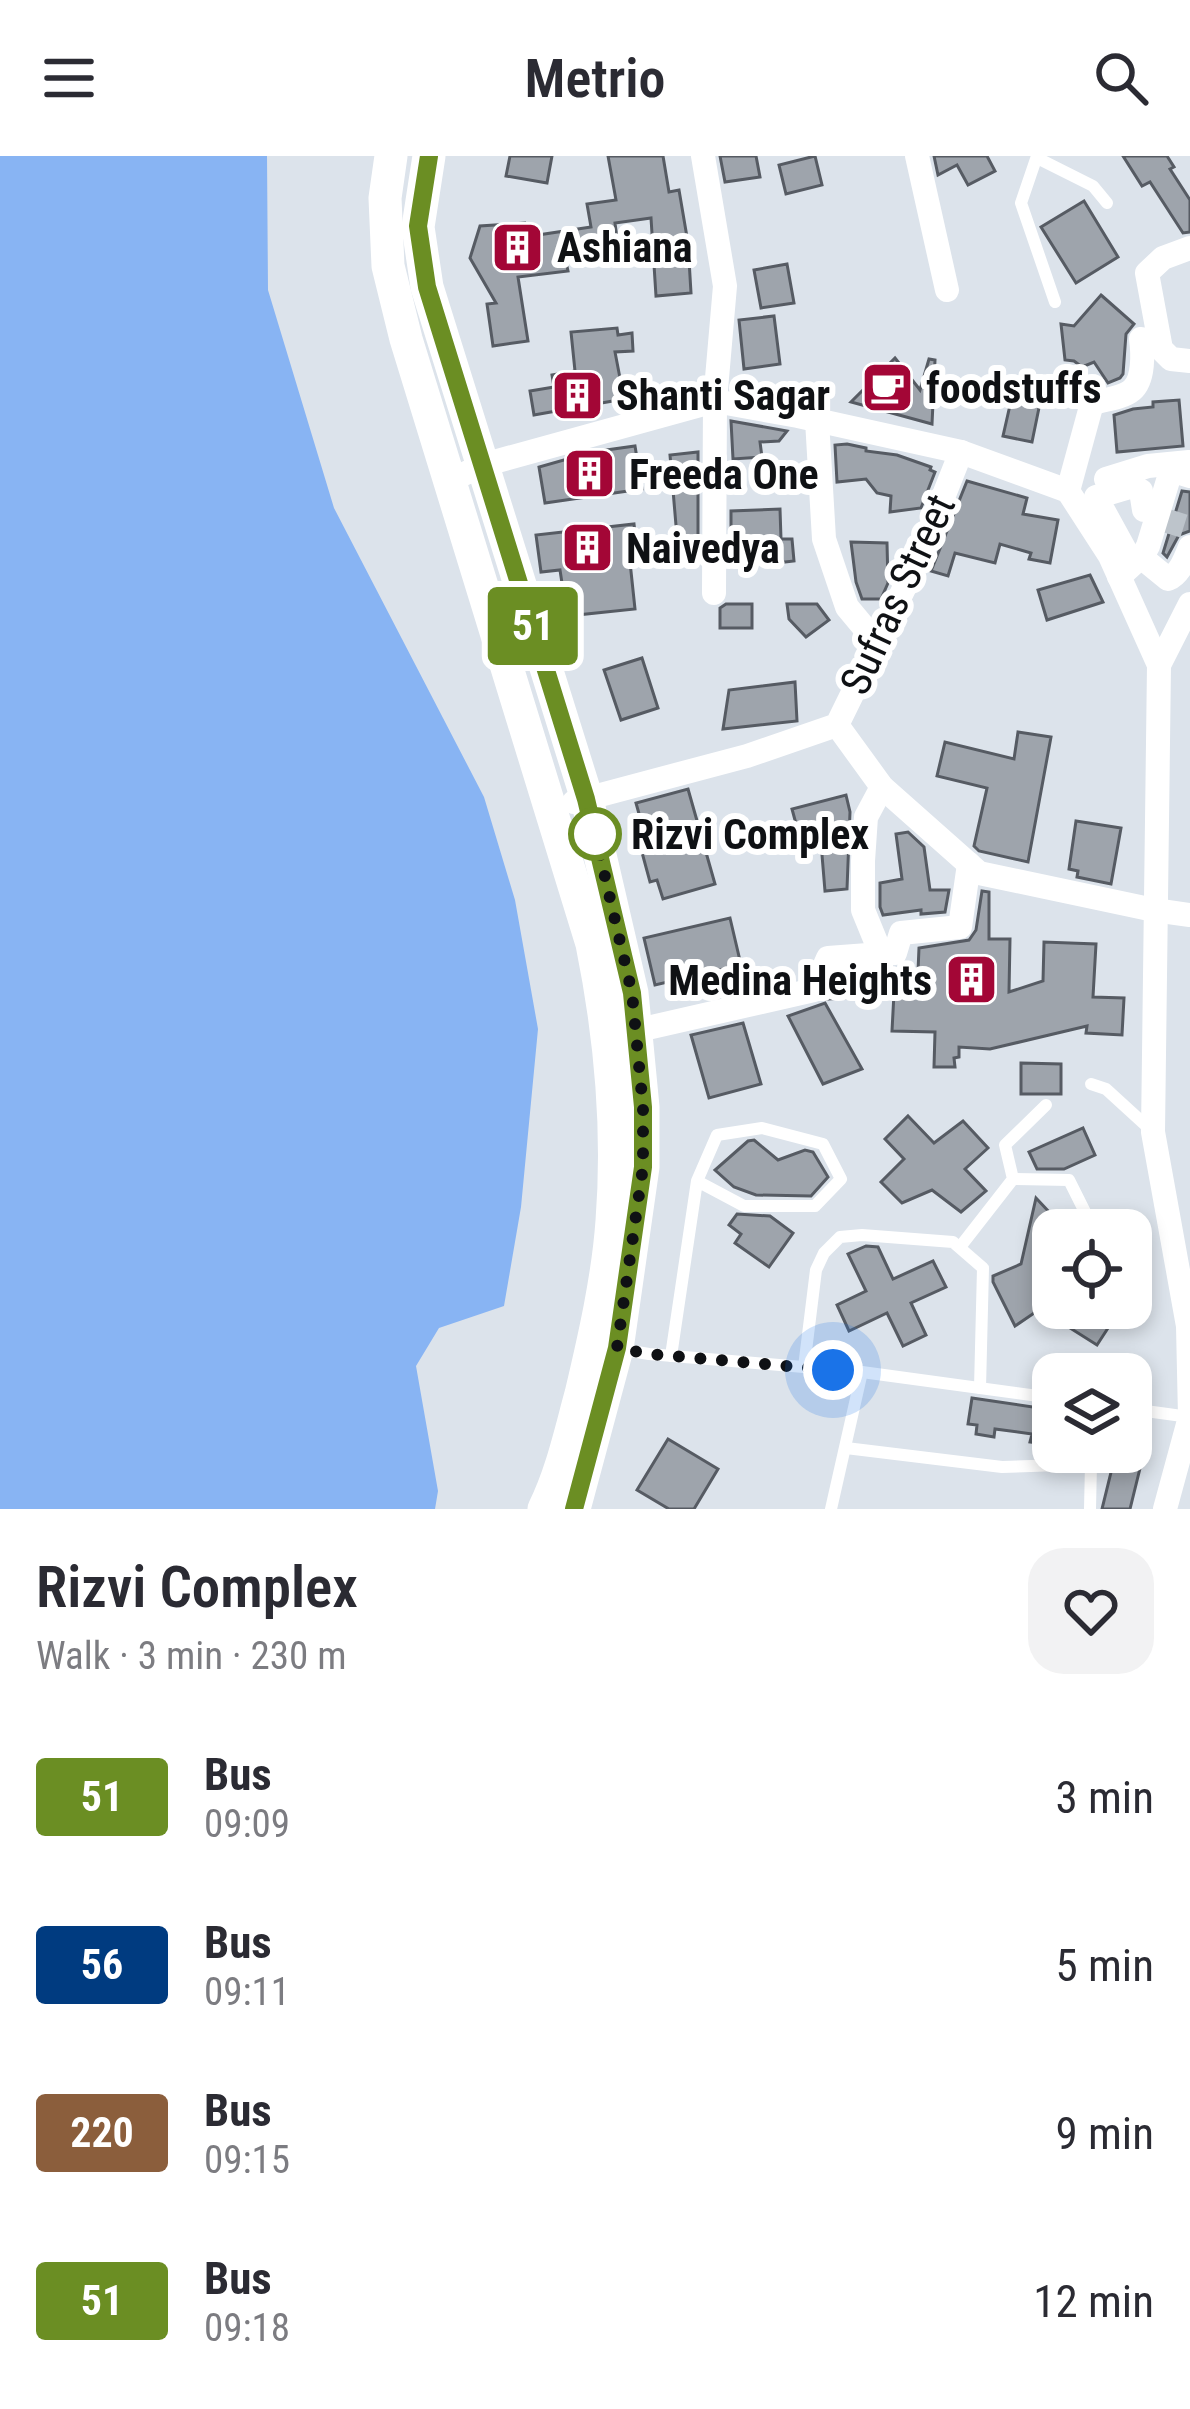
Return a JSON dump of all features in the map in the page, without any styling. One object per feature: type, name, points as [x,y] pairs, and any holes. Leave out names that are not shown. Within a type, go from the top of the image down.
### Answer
[{"type":"main road","points":[[391,156],[386,198],[388,266],[406,339],[592,944],[605,1010],[622,1034],[643,1107],[643,1167],[617,1348],[574,1509]]},
{"type":"main road","points":[[429,156],[418,226],[427,287],[586,799],[632,993],[613,1108],[613,1222],[592,1348],[560,1477],[544,1509]]},
{"type":"street","points":[[703,156],[725,286],[715,401],[715,593]]},
{"type":"street","points":[[917,156],[947,290]]},
{"type":"street","points":[[1190,248],[1163,258],[1148,273],[1161,350],[1172,359],[1190,362]]},
{"type":"street","points":[[1092,404],[1135,388],[1141,339]]},
{"type":"street","points":[[1068,376],[1092,404]]},
{"type":"street","points":[[449,481],[483,465],[715,401],[961,452],[1080,489],[1133,486],[1141,491],[1154,516]]},
{"type":"street","points":[[1092,404],[1080,489],[1126,556],[1159,664],[1153,1132],[1190,1325],[1190,1417],[1165,1509]]},
{"type":"street","points":[[818,420],[824,538],[847,607],[877,643]]},
{"type":"street","name":"Sufras Street","points":[[550,809],[747,756],[838,724],[919,558],[961,452]]},
{"type":"street","points":[[1080,489],[1148,466],[1190,463]]},
{"type":"street","points":[[1126,556],[1148,546],[1170,474],[1190,476]]},
{"type":"street","points":[[1126,556],[1162,577],[1182,580],[1190,547]]},
{"type":"street","points":[[1159,664],[1190,604]]},
{"type":"street","points":[[838,724],[883,787],[979,873],[1190,915]]},
{"type":"street","points":[[881,954],[863,910],[863,861],[866,818],[883,787]]},
{"type":"street","points":[[622,1034],[814,990],[829,958],[895,953],[901,933],[960,927],[969,864]]},
{"type":"lane","points":[[1055,302],[1021,203],[1037,157],[1093,185],[1107,203]]},
{"type":"lane","points":[[1091,1084],[1106,1089],[1153,1132]]},
{"type":"lane","points":[[1013,1179],[1005,1145],[1046,1105]]},
{"type":"lane","points":[[671,1356],[697,1181],[717,1135],[762,1128],[823,1144],[842,1179],[815,1206],[744,1206],[697,1181]]},
{"type":"lane","points":[[1013,1179],[1069,1180],[1084,1209]]},
{"type":"lane","points":[[960,1247],[1013,1179]]},
{"type":"lane","points":[[804,1367],[816,1270],[840,1237],[953,1242],[983,1268],[980,1388]]},
{"type":"lane","points":[[617,1348],[862,1372],[1032,1396]]},
{"type":"lane","points":[[831,1509],[862,1372]]},
{"type":"lane","points":[[1152,1412],[1190,1417]]},
{"type":"lane","points":[[846,1448],[1002,1467],[1091,1465],[1090,1509]]},
{"type":"water","points":[[0,156],[267,156],[268,290],[334,508],[484,797],[515,900],[538,1029],[521,1207],[504,1306],[439,1328],[416,1366],[438,1491],[435,1509],[0,1509]]},
{"type":"building","points":[[510,156],[552,156],[547,183],[506,176]]},
{"type":"building","points":[[608,156],[663,156],[669,192],[679,190],[691,293],[656,296],[651,218],[615,223],[619,254],[566,262],[568,271],[518,277],[528,341],[493,346],[487,304],[496,303],[470,258],[480,226],[525,223],[531,236],[591,227],[587,204],[616,200]]},
{"type":"building","points":[[720,156],[756,156],[760,177],[725,182]]},
{"type":"building","points":[[815,156],[822,185],[786,194],[779,165]]},
{"type":"building","points":[[934,156],[987,156],[995,171],[968,185],[957,165],[938,175]]},
{"type":"building","points":[[1123,156],[1167,156],[1190,200],[1190,232],[1183,233],[1150,182],[1142,186]]},
{"type":"building","points":[[1084,201],[1118,257],[1076,283],[1041,227]]},
{"type":"building","points":[[787,264],[794,303],[761,308],[754,270]]},
{"type":"building","points":[[1101,295],[1134,324],[1126,334],[1123,374],[1108,383],[1094,362],[1082,367],[1065,360],[1061,324],[1074,326]]},
{"type":"building","points":[[774,316],[780,364],[744,369],[739,320]]},
{"type":"building","points":[[617,328],[618,335],[632,333],[633,351],[615,352],[624,399],[534,415],[530,391],[554,387],[552,375],[575,371],[571,332]]},
{"type":"building","name":"foodstuffs","points":[[895,358],[920,390],[929,359],[935,360],[932,424],[851,402]]},
{"type":"building","points":[[1013,392],[1041,398],[1032,442],[1003,436]]},
{"type":"building","points":[[1179,400],[1183,446],[1117,452],[1114,415],[1153,407],[1153,402]]},
{"type":"building","points":[[731,421],[787,431],[779,441],[760,442],[762,457],[733,459]]},
{"type":"building","points":[[847,444],[931,467],[935,472],[921,508],[890,512],[891,496],[877,493],[866,479],[837,482],[835,445]]},
{"type":"building","name":"Freeda One","points":[[635,446],[642,489],[545,503],[539,467]]},
{"type":"building","points":[[698,452],[696,560],[696,537],[677,537],[670,455]]},
{"type":"building","points":[[967,481],[1027,498],[1023,514],[1058,520],[1050,563],[1029,559],[1031,553],[1000,544],[995,563],[955,553],[948,576],[931,571]]},
{"type":"building","points":[[1182,491],[1190,492],[1190,531],[1179,535],[1167,557],[1163,553]]},
{"type":"building","points":[[780,509],[781,539],[792,539],[794,561],[731,559],[731,511]]},
{"type":"building","points":[[634,524],[638,561],[630,562],[635,609],[567,616],[560,570],[541,572],[536,535]]},
{"type":"building","points":[[851,542],[887,543],[888,583],[881,599],[862,599]]},
{"type":"building","points":[[1090,575],[1103,602],[1047,620],[1038,590]]},
{"type":"building","points":[[752,604],[752,628],[720,628],[720,608]]},
{"type":"building","points":[[787,604],[817,604],[829,620],[806,637],[789,619]]},
{"type":"building","points":[[642,658],[658,708],[621,720],[604,670]]},
{"type":"building","points":[[795,682],[797,721],[723,729],[729,690]]},
{"type":"building","points":[[1018,732],[1051,737],[1028,862],[979,851],[974,846],[987,788],[937,776],[945,742],[1014,759]]},
{"type":"building","points":[[688,789],[715,884],[663,899],[657,880],[650,882],[634,823],[641,821],[636,803]]},
{"type":"building","points":[[846,795],[850,812],[847,889],[825,891],[821,843],[802,846],[792,809]]},
{"type":"building","points":[[1076,821],[1121,828],[1111,884],[1077,877],[1078,871],[1069,869]]},
{"type":"building","points":[[908,832],[924,847],[930,890],[949,890],[945,912],[883,915],[880,883],[902,879],[896,834]]},
{"type":"building","points":[[982,891],[989,892],[989,939],[1010,939],[1009,992],[1043,981],[1044,942],[1096,944],[1093,997],[1124,998],[1122,1035],[1086,1033],[1087,1026],[990,1049],[959,1047],[955,1067],[934,1067],[935,1032],[892,1031],[894,993],[917,994],[919,948],[969,940],[976,930]]},
{"type":"building","points":[[730,918],[741,965],[655,985],[644,938]]},
{"type":"building","points":[[868,972],[870,996],[827,999],[839,974]]},
{"type":"building","points":[[825,1003],[862,1069],[823,1084],[788,1016]]},
{"type":"building","points":[[743,1023],[761,1084],[709,1098],[691,1035]]},
{"type":"building","points":[[1021,1063],[1061,1064],[1061,1094],[1021,1094]]},
{"type":"building","points":[[908,1116],[934,1143],[963,1121],[988,1148],[965,1169],[986,1191],[961,1212],[932,1190],[902,1203],[881,1182],[904,1159],[885,1139]]},
{"type":"building","points":[[1083,1128],[1095,1155],[1064,1169],[1037,1169],[1029,1152]]},
{"type":"building","points":[[754,1140],[778,1160],[805,1150],[813,1152],[828,1177],[811,1196],[756,1195],[734,1187],[715,1170]]},
{"type":"building","points":[[737,1214],[770,1216],[793,1233],[769,1267],[735,1243],[741,1234],[729,1225]]},
{"type":"building","points":[[1032,1216],[1032,1314],[1015,1326],[993,1276],[1021,1264]]},
{"type":"building","points":[[866,1246],[878,1247],[893,1279],[933,1261],[946,1287],[911,1303],[926,1335],[903,1346],[887,1313],[849,1331],[837,1305],[866,1291],[848,1254]]},
{"type":"building","points":[[1072,1329],[1107,1329],[1097,1345]]},
{"type":"building","points":[[972,1398],[1032,1407],[1032,1434],[995,1429],[994,1437],[976,1434],[977,1425],[968,1424]]},
{"type":"building","points":[[668,1439],[718,1469],[694,1509],[669,1509],[637,1490]]},
{"type":"building","points":[[1111,1473],[1139,1473],[1130,1509],[1102,1509]]},
{"type":"tunnel","points":[[1161,519],[1190,528]]},
{"type":"bus line","name":"51","points":[[429,156],[418,226],[427,287],[586,799],[637,1031],[643,1167],[617,1348],[574,1509]]},
{"type":"place","name":"Ashiana","points":[[518,247]]},
{"type":"place","name":"foodstuffs","points":[[887,388]]},
{"type":"place","name":"Shanti Sagar","points":[[577,395]]},
{"type":"place","name":"Freeda One","points":[[590,474]]},
{"type":"place","name":"Naivedya","points":[[587,548]]},
{"type":"place","name":"Rizvi Complex","points":[[595,834]]},
{"type":"place","name":"Medina Heights","points":[[971,980]]},
{"type":"route","points":[[595,834],[632,993],[643,1107],[643,1167],[617,1348],[833,1370]]}]
